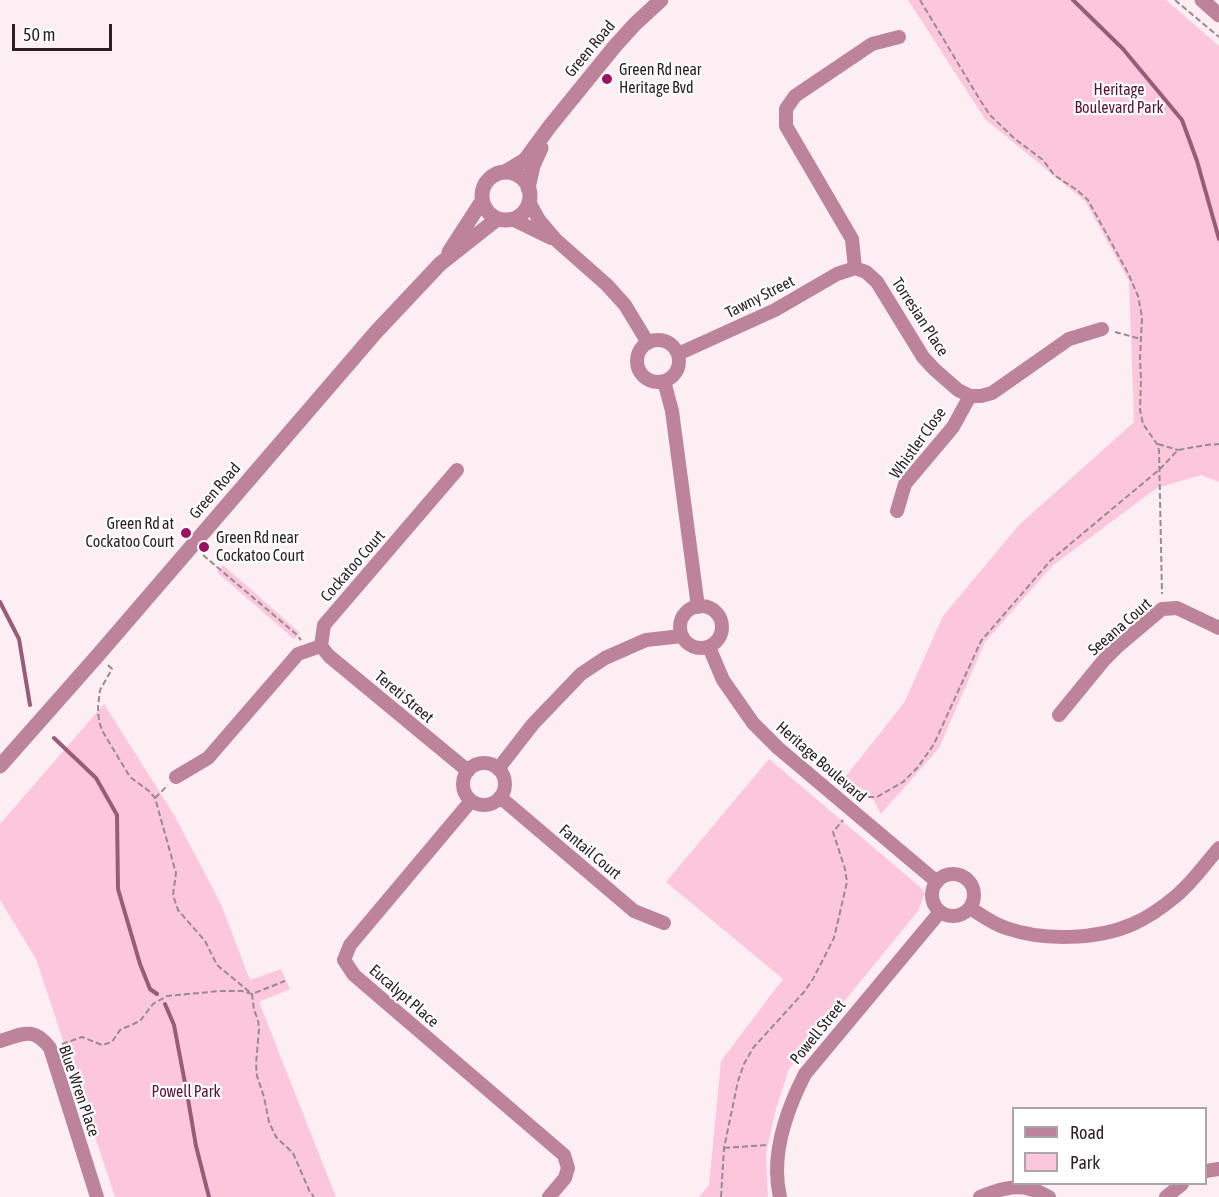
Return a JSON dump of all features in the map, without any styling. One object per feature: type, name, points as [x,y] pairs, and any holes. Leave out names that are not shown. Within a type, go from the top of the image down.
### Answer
[{"type":"street","name":"Green Road","points":[[505,172],[525,160],[615,46],[662,0]]},
{"type":"street","points":[[1202,0],[1219,15]]},
{"type":"street","points":[[855,268],[852,239],[786,126],[786,109],[795,96],[872,44],[899,37]]},
{"type":"street","name":"Green Road","points":[[529,195],[533,166],[550,126]]},
{"type":"street","points":[[556,240],[490,215],[482,201],[482,193],[490,179],[505,172],[519,176],[524,181],[539,220],[556,240],[607,285],[625,305],[648,343]]},
{"type":"street","points":[[504,219],[523,213],[529,195]]},
{"type":"street","name":"Green Road","points":[[0,766],[376,332],[440,264],[482,201]]},
{"type":"street","name":"Green Road","points":[[440,264],[504,219]]},
{"type":"street","name":"Tawny Street","points":[[678,354],[775,310],[837,274],[855,268]]},
{"type":"street","name":"Torresian Place","points":[[855,268],[866,272],[877,282],[922,357],[958,390],[970,396]]},
{"type":"street","points":[[970,396],[992,393],[1069,339],[1102,328]]},
{"type":"street","points":[[662,340],[674,347],[678,354],[678,368],[670,378],[664,381],[651,381],[641,373],[638,367],[639,354],[648,343],[662,340]]},
{"type":"street","points":[[664,381],[672,411],[698,607]]},
{"type":"street","name":"Whistler Close","points":[[897,511],[905,484],[953,427],[970,396]]},
{"type":"street","name":"Cockatoo Court","points":[[321,646],[324,625],[457,470]]},
{"type":"street","points":[[705,607],[720,617],[722,631],[710,647],[697,648],[682,636],[681,622],[689,611],[705,607]]},
{"type":"street","name":"Seeana Court","points":[[1059,715],[1104,660],[1162,609],[1177,608],[1219,628]]},
{"type":"street","points":[[498,769],[533,724],[581,674],[605,658],[646,640],[682,636]]},
{"type":"street","points":[[176,777],[208,758],[298,654],[321,646]]},
{"type":"street","name":"Tereti Street","points":[[321,646],[329,656],[468,771]]},
{"type":"street","name":"Heritage Boulevard","points":[[710,647],[723,680],[753,723],[778,748],[937,882]]},
{"type":"street","name":"Green Road","points":[[0,756],[20,743]]},
{"type":"street","points":[[480,764],[487,764],[498,769],[505,784],[500,797],[495,802],[483,806],[471,801],[466,796],[463,784],[468,771],[480,764]]},
{"type":"street","name":"Fantail Court","points":[[500,797],[634,911],[664,923]]},
{"type":"street","name":"Eucalypt Place","points":[[471,801],[350,945],[344,960],[354,975],[564,1155],[568,1168],[565,1178],[549,1197]]},
{"type":"street","points":[[970,908],[1005,928],[1039,936],[1070,937],[1103,933],[1132,925],[1155,912],[1177,895],[1219,848]]},
{"type":"street","points":[[950,875],[963,877],[973,888],[973,902],[970,908],[965,913],[952,916],[940,912],[933,901],[933,888],[937,882],[950,875]]},
{"type":"street","name":"Powell Street","points":[[780,1197],[777,1188],[777,1160],[782,1129],[793,1097],[805,1074],[825,1047],[940,912]]},
{"type":"street","name":"Blue Wren Place","points":[[0,1041],[27,1033],[41,1038],[50,1048],[97,1197]]},
{"type":"street","points":[[1166,1197],[1181,1185]]},
{"type":"street","points":[[980,1197],[995,1191],[1029,1186],[1049,1197]]},
{"type":"path","points":[[920,0],[990,115],[1015,139],[1043,160],[1054,175],[1088,200],[1138,296],[1142,317],[1140,410],[1143,424],[1157,444],[1160,468],[1162,609]]},
{"type":"path","points":[[1175,0],[1219,37]]},
{"type":"path","points":[[1102,328],[1141,339]]},
{"type":"path","points":[[1157,444],[1178,450],[1219,444]]},
{"type":"path","points":[[721,1197],[724,1148],[738,1081],[744,1064],[753,1048],[804,992],[834,938],[847,882],[833,832],[862,796],[877,797],[903,782],[918,767],[934,744],[981,641],[1051,560],[1160,468],[1178,450]]},
{"type":"path","points":[[192,546],[296,634],[306,652]]},
{"type":"path","points":[[99,654],[112,669],[100,690],[99,722],[130,777],[155,798],[176,873],[174,895],[178,910],[205,940],[217,965],[252,994],[259,1029],[255,1065],[269,1122],[276,1137],[293,1153],[314,1197]]},
{"type":"path","points":[[155,798],[176,777]]},
{"type":"path","points":[[50,1048],[82,1036],[102,1045],[112,1042],[120,1030],[140,1022],[153,1004],[167,996],[219,991],[242,991],[252,994],[285,981]]},
{"type":"path","points":[[724,1148],[779,1145]]},
{"type":"green space","name":"Heritage Boulevard Park","points":[[908,0],[1166,0],[1219,46],[1219,482],[1201,475],[1157,488],[1052,566],[985,642],[939,748],[881,814],[874,800],[866,792],[842,781],[904,703],[943,616],[1019,525],[1134,422],[1129,281],[1085,201],[985,119]]},
{"type":"green space","points":[[223,565],[300,633],[294,639],[217,572]]},
{"type":"green space","name":"Powell Park","points":[[104,704],[173,813],[221,904],[250,980],[281,969],[290,989],[259,1002],[336,1197],[115,1197],[36,959],[0,900],[0,824]]},
{"type":"green space","points":[[769,759],[925,893],[918,911],[789,1069],[776,1109],[766,1154],[768,1197],[699,1197],[709,1185],[721,1061],[783,979],[666,882]]},
{"type":"waterway","points":[[1073,0],[1123,49],[1182,120],[1197,161],[1219,239]]},
{"type":"waterway","points":[[0,602],[19,639],[30,705]]},
{"type":"waterway","points":[[54,738],[96,778],[117,815],[118,889],[140,964],[150,989],[157,994]]},
{"type":"waterway","points":[[165,1004],[174,1025],[196,1146],[209,1197]]},
{"type":"place","name":"Green Rd near Heritage Bvd","points":[[607,79]]},
{"type":"place","name":"Green Rd at Cockatoo Court","points":[[186,533]]},
{"type":"place","name":"Green Rd near Cockatoo Court","points":[[204,547]]}]
